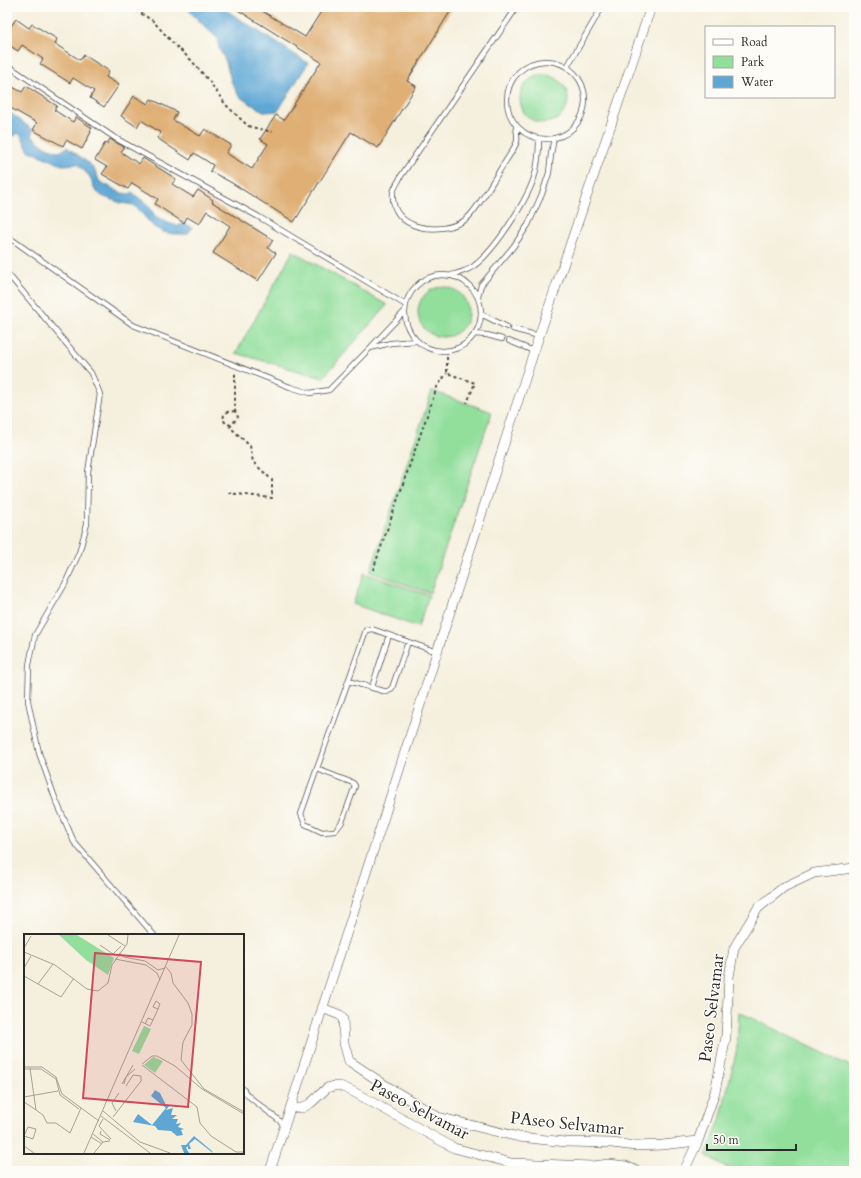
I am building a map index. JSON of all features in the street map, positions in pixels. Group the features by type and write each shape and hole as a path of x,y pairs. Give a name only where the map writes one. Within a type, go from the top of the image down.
{"street":[{"path":"270,1171 534,351 651,7"},
{"name":"Paseo Selvamar","path":"684,1171 698,1141 715,1092 726,1037 729,977 734,948 758,908 784,887 814,873 854,868"},
{"name":"PAseo Selvamar","path":"322,1008 340,1015 343,1019 344,1043 349,1061 438,1117 519,1137 566,1142 612,1143 636,1146 698,1141"},
{"name":"Paseo Selvamar","path":"290,1108 302,1108 311,1103 327,1088 340,1086 352,1091 454,1148 512,1163 592,1166 609,1164 626,1166 637,1171"}],"lane":[{"path":"516,125 517,141 477,205 465,219 448,227 430,229 416,227 400,218 395,208 393,192 401,176 517,7"},
{"path":"567,67 602,7"},
{"path":"548,61 559,63 567,67 580,80 584,93 583,111 577,123 567,132 554,138 539,138 526,134 516,125 508,111 506,98 509,85 522,68 534,62 548,61"},
{"path":"7,65 115,138 259,217 406,305"},
{"path":"450,276 474,266 491,249 524,200 534,178 538,159 539,138"},
{"path":"478,297 471,287 462,280 442,275 429,278 417,285 408,298 404,312 407,327 416,341 432,350 454,350 467,343 474,334 477,330 481,314 478,297 481,285 513,247 528,225 542,194 549,173 554,138"},
{"path":"7,236 133,325 290,388 310,393 329,390 404,312"},
{"path":"7,273 91,373 100,394 88,472 87,524 79,553 65,584 35,635 30,665 28,701 39,753 55,798 74,842 153,934"},
{"path":"481,314 507,327"},
{"path":"513,329 540,336"},
{"path":"474,334 487,335 502,339"},
{"path":"370,348 391,343 416,341"},
{"path":"509,341 534,351"},
{"path":"317,769 353,783 355,786 342,822 335,831 322,832 305,824 301,814 366,630 372,629 437,652"},
{"path":"372,687 390,635"},
{"path":"348,681 388,692 392,688 408,642"},
{"path":"244,1090 247,1095 285,1125"}],"path":[{"path":"131,7 153,21 204,76 226,105 248,126 272,132"},
{"path":"373,570 437,387 447,373 447,351"},
{"path":"228,493 272,498 272,480 253,462 250,446 230,427 238,417 235,411 235,365"},
{"path":"447,373 475,383 467,403"},
{"path":"232,425 227,424 223,420 224,415 226,412 235,411"}],"green space":[{"path":"539,75 549,75 558,79 564,85 567,90 567,108 558,119 549,123 539,123 530,119 524,113 520,104 520,94 524,85 530,79"},
{"path":"293,251 387,305 323,378 236,353"},
{"path":"438,287 448,287 461,294 468,307 468,317 461,330 448,337 438,337 429,333 422,326 418,317 418,307 422,298 429,291"},
{"path":"432,391 492,412 430,593 370,572"},
{"path":"364,573 429,595 418,627 353,604"},
{"path":"739,1012 854,1068 854,1171 732,1171 706,1155 720,1120 737,1049"}],"water":[{"path":"186,7 221,7 308,63 278,111 265,112 239,96 231,81 226,62 219,48 218,39"},
{"path":"12,114 33,130 32,136 44,146 60,152 67,147 86,161 91,165 99,181 121,193 130,194 132,192 149,206 155,216 168,223 178,226 184,223 193,228 187,234 163,232 154,227 134,205 121,203 102,196 95,190 90,177 78,164 62,165 28,150 21,135 17,133 15,136 7,134 7,118"}],"building":[{"path":"233,7 265,7 262,11 305,37 324,7 453,7 407,81 416,86 378,148 351,132 294,222 210,171 213,165 194,153 190,160 157,138 161,133 141,120 137,127 121,116 134,96 148,104 151,99 177,112 173,120 200,136 205,129 231,145 226,153 252,169 268,144 260,139 276,115 284,120 321,62"},
{"path":"16,19 29,28 32,24 57,39 55,44 80,60 84,55 109,71 106,77 119,85 104,107 90,98 94,91 73,78 70,83 40,64 43,59 22,45 18,51 7,44 7,32"},
{"path":"7,84 22,92 26,86 57,106 54,110 73,122 76,117 92,128 82,149 66,140 63,146 33,130 37,123 7,106"},
{"path":"110,139 124,147 121,152 139,164 143,158 176,179 172,184 193,197 198,190 213,200 212,202 273,240 268,248 276,253 258,281 213,253 230,226 207,211 199,224 187,217 184,223 155,204 158,199 132,183 128,189 102,174 107,167 95,160 105,143 107,144"}]}
